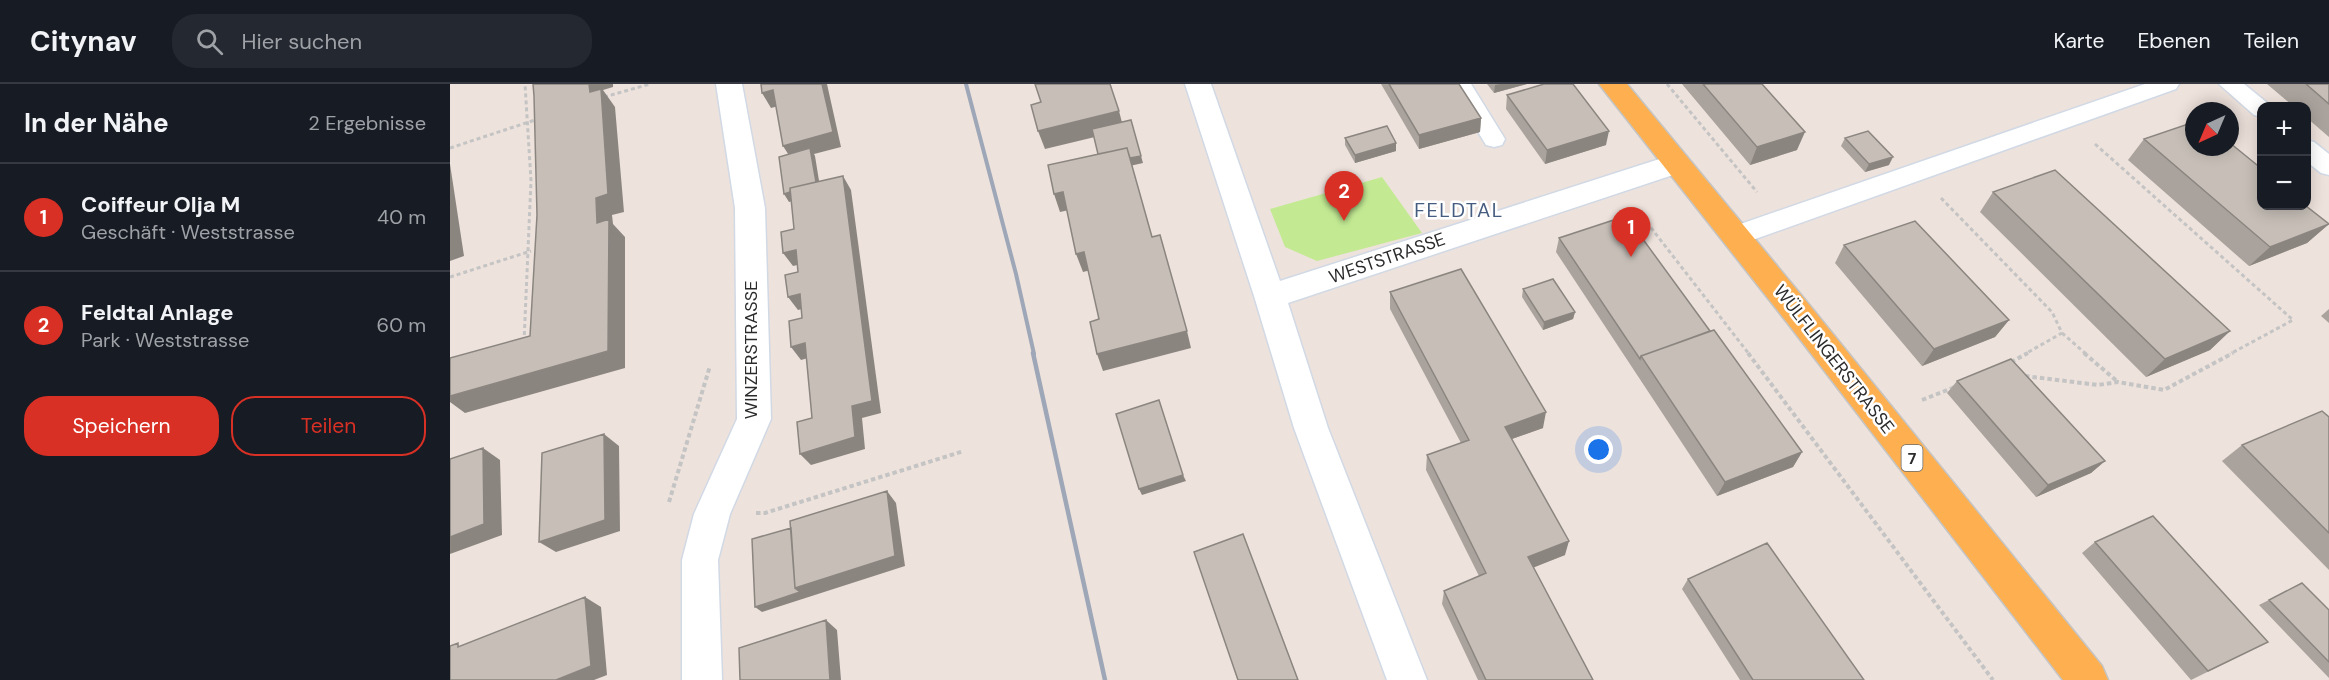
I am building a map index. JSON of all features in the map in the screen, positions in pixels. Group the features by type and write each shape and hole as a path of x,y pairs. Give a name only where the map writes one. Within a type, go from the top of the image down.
{"main road":[{"name":"WÜLFLINGERSTRASSE","path":"1612,84 2088,680"}],"street":[{"name":"WINZERSTRASSE","path":"702,680 700,560 712,514 754,419 750,208 729,84"},
{"path":"1198,84 1270,296 1311,428 1407,680"},
{"name":"WESTSTRASSE","path":"1270,296 1675,164"}],"lane":[{"path":"1460,84 1494,139"},
{"path":"1735,236 2168,84"},
{"path":"2230,84 2257,106"},
{"path":"2311,151 2329,167"}],"path":[{"path":"524,349 531,251 530,122 525,84"},
{"path":"603,97 650,84"},
{"path":"1667,84 1780,220"},
{"path":"450,148 540,118"},
{"path":"2020,374 2027,378 2098,385 2118,382 2163,390 2293,320 2068,120"},
{"path":"1916,173 2052,312 2062,333 2118,382"},
{"path":"1637,210 1738,339 1993,680"},
{"path":"450,277 531,251"},
{"path":"2013,369 2006,365 2062,333"},
{"path":"710,365 669,505 712,514 765,513 964,451"},
{"path":"1922,400 1966,383"}],"green space":[{"path":"1382,177 1422,233 1317,261 1285,247 1270,209"}],"building":[{"path":"533,84 589,84 590,92 601,89 608,194 596,198 597,223 609,219 608,351 450,396 450,358 530,336 537,215"},
{"path":"761,84 822,84 833,132 783,146 773,90 762,93"},
{"path":"1035,84 1110,84 1119,111 1038,131 1031,105 1041,102"},
{"path":"1389,84 1459,84 1481,118 1419,135"},
{"path":"1544,84 1573,84 1609,131 1547,150 1507,95"},
{"path":"1703,84 1762,84 1805,132 1757,147"},
{"path":"2306,84 2329,84 2329,104"},
{"path":"1131,120 1141,156 1130,158 1127,148 1098,154 1092,129"},
{"path":"2185,125 2185,156 2239,156 2239,150 2257,165 2257,210 2311,210 2329,224 2270,247 2144,139"},
{"path":"1387,126 1396,143 1355,155 1345,138"},
{"path":"1868,131 1893,157 1869,164 1845,138"},
{"path":"810,148 816,182 790,188 790,192 784,194 779,157"},
{"path":"1127,148 1152,237 1160,235 1187,331 1097,354 1090,322 1099,319 1084,252 1076,254 1063,192 1054,194 1048,165"},
{"path":"2055,170 2230,331 2165,359 1993,192"},
{"path":"843,176 872,401 852,406 855,437 800,454 797,422 812,418 805,343 791,347 789,321 802,318 800,294 788,297 785,275 798,272 796,250 783,253 781,232 794,229 790,188"},
{"path":"1626,216 1710,331 1641,356 1640,359 1559,238"},
{"path":"1915,221 2009,320 1934,349 1844,245"},
{"path":"1461,269 1546,412 1505,427 1569,541 1528,557 1593,680 1486,680 1444,591 1486,573 1427,455 1469,440 1390,292"},
{"path":"1553,279 1575,312 1544,322 1523,289"},
{"path":"1714,330 1802,452 1725,482 1641,356"},
{"path":"2011,359 2105,461 2048,485 1957,381"},
{"path":"1159,400 1183,475 1139,489 1116,414"},
{"path":"2322,411 2329,417 2329,533 2242,445"},
{"path":"604,434 605,520 539,542 542,453"},
{"path":"483,448 484,524 450,537 450,459"},
{"path":"887,491 895,556 795,588 790,521"},
{"path":"2153,516 2268,642 2208,671 2095,542"},
{"path":"791,528 795,588 800,592 755,607 752,539"},
{"path":"1243,534 1298,680 1238,680 1194,552"},
{"path":"1767,543 1864,680 1753,680 1688,579"},
{"path":"2302,583 2329,610 2329,662 2269,600"},
{"path":"585,597 591,666 556,680 450,680 450,646 458,643 458,647"},
{"path":"826,620 830,680 740,680 739,648"}],"railway":[{"path":"966,84 1016,274 1034,354"},
{"path":"1033,353 1105,680"}],"place":[{"name":"Feldtal Anlage","path":"1344,221"},
{"name":"Coiffeur Olja M","path":"1631,257"}],"district":[{"name":"FELDTAL","path":"1459,210"}]}
